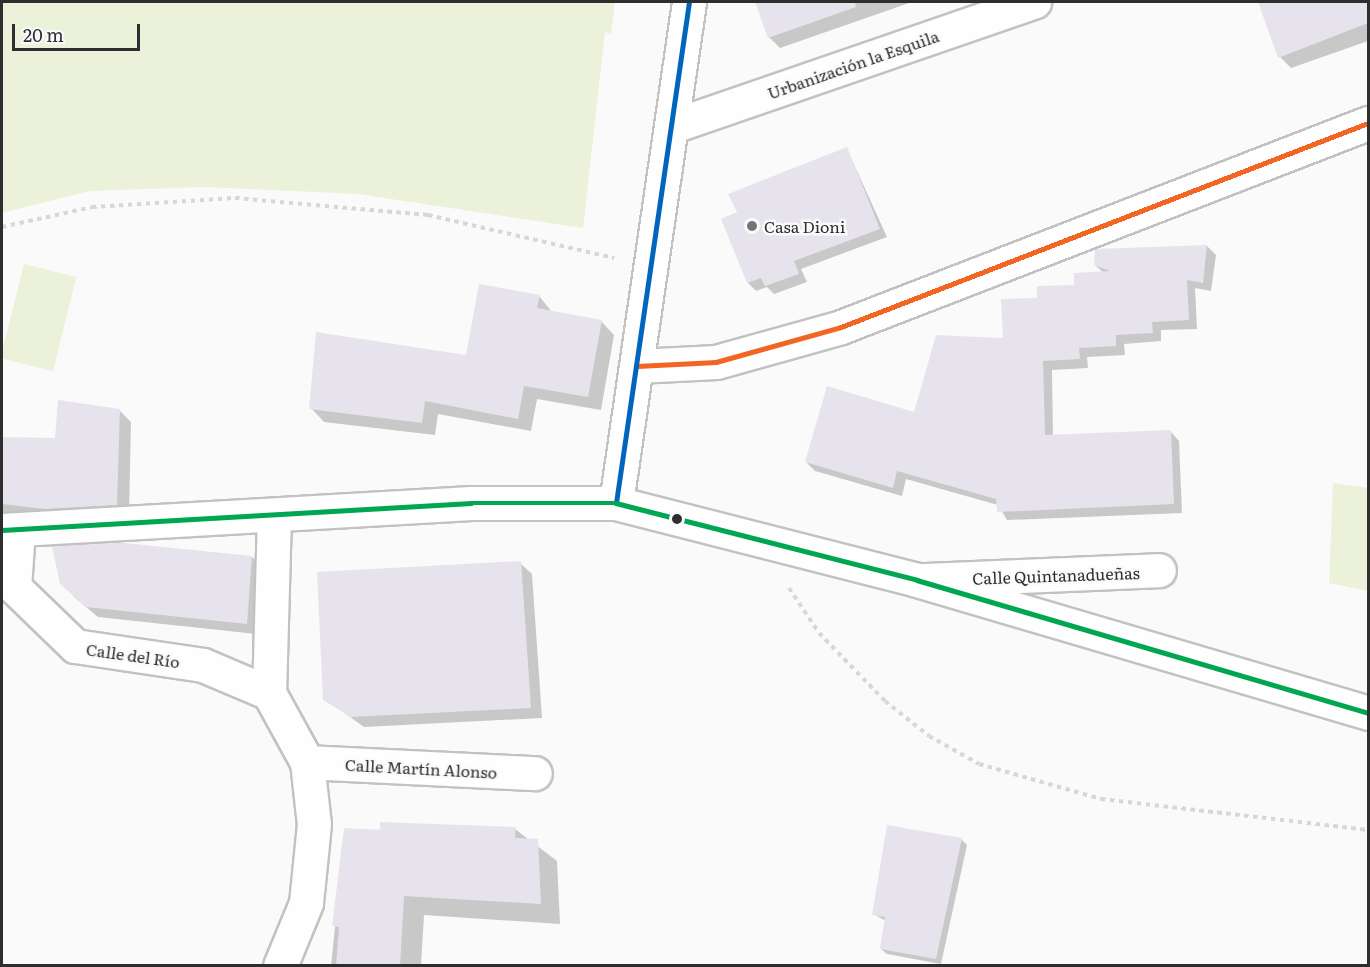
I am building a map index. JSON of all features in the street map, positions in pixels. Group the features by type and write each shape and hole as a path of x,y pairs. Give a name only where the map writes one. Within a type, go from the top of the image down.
{"street":[{"path":"616,503 653,267 689,2"},
{"name":"Urbanización la Esquila","path":"673,126 1034,2"},
{"path":"637,366 716,362 851,324 1368,123"},
{"path":"10,530 540,501 616,503 762,538 916,580 1368,713"},
{"path":"274,515 269,693 307,762 314,824 306,903 280,966"},
{"name":"Calle del Río","path":"10,530 8,601 75,646 203,665 269,693"},
{"name":"Calle Quintanadueñas","path":"916,580 1159,570"},
{"name":"Calle Martín Alonso","path":"307,762 535,773"}],"path":[{"path":"2,227 92,207 235,198 428,215 653,267"},
{"path":"762,538 795,599 851,670 929,736 979,764 1101,799 1368,830"}],"green space":[{"path":"2,2 615,2 611,34 605,32 583,228 358,194 204,187 90,191 2,213"},
{"path":"24,264 76,277 53,371 2,358"},
{"path":"1333,483 1368,488 1368,591 1329,583"}],"building":[{"path":"755,2 855,2 856,7 768,38"},
{"path":"1258,2 1368,2 1368,23 1278,58"},
{"path":"847,147 880,229 794,261 799,274 765,286 761,278 747,283 721,219 737,212 728,194"},
{"path":"1207,245 1203,283 1187,280 1189,320 1152,322 1153,333 1116,335 1116,346 1079,348 1080,359 1043,361 1045,435 1171,430 1174,504 997,512 996,499 897,471 893,488 805,462 827,386 914,412 936,335 1003,338 1001,299 1037,298 1037,286 1074,285 1074,273 1110,271 1094,265 1095,249"},
{"path":"479,284 540,295 537,308 602,320 588,397 524,386 518,419 425,401 422,423 309,409 316,332 466,355"},
{"path":"58,400 120,409 117,505 45,509 2,504 2,437 55,438"},
{"path":"115,542 252,556 247,624 86,607 60,584 52,546"},
{"path":"521,561 531,708 351,717 323,700 317,572"},
{"path":"380,822 516,827 515,838 538,839 541,904 404,896 400,966 336,966 339,927 332,926 344,828 380,830"},
{"path":"887,825 962,838 936,959 880,949 885,917 872,915"}],"transit line":[{"path":"616,503 689,2"},
{"path":"637,366 716,362 841,327 1368,123"},
{"path":"2,530 471,503 616,503 917,580 1368,713"}],"place":[{"name":"Casa Dioni","path":"752,226"}]}
